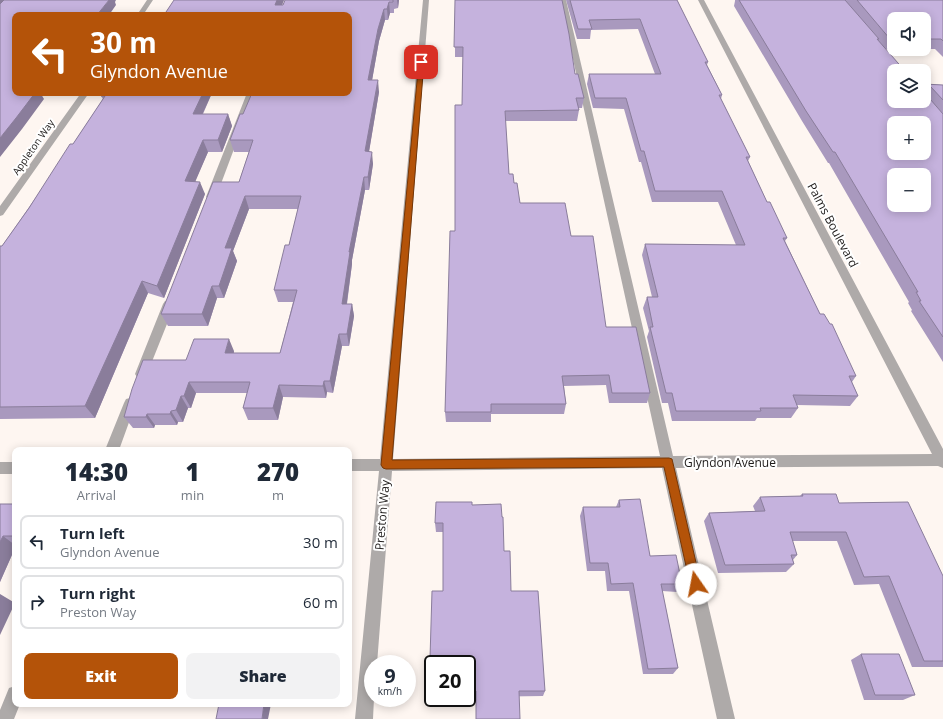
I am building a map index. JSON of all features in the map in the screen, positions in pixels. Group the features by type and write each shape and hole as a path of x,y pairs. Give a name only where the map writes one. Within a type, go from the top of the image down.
{"street":[{"path":"142,12 150,0"},
{"name":"Preston Way","path":"364,719 426,0"},
{"path":"563,0 669,462 726,719"},
{"name":"Palms Boulevard","path":"701,0 943,461"},
{"name":"Appleton Way","path":"0,213 83,96"},
{"path":"208,203 251,96"},
{"path":"113,447 174,292"},
{"name":"Glyndon Avenue","path":"352,465 943,461"},
{"path":"0,468 12,468"},
{"path":"5,719 12,702"}],"building":[{"path":"4,0 109,0 99,12 12,12 12,96 33,96 0,138 0,4"},
{"path":"174,0 277,0 275,5 283,5 285,0 393,0 393,2 389,2 387,9 384,9 378,29 368,80 378,80 365,151 372,152 368,177 364,177 349,252 342,304 352,304 347,334 339,334 330,381 324,381 323,386 279,385 273,408 243,408 250,382 189,382 184,396 181,396 176,410 171,411 170,414 147,414 146,417 124,417 132,389 143,360 186,360 194,339 229,339 225,353 280,353 297,290 274,290 285,245 289,245 301,196 245,196 225,248 232,248 219,286 212,286 202,314 161,314 213,182 239,182 253,140 230,140 240,114 243,114 251,96 352,96 352,12 166,12"},
{"path":"455,0 562,0 575,74 578,74 584,98 576,98 579,110 505,111 509,174 513,174 514,183 517,183 520,203 565,203 571,236 593,236 606,327 636,327 650,393 612,393 609,375 562,376 566,404 491,404 491,412 445,412 450,231 455,231 455,105 462,105 463,47 454,47"},
{"path":"570,0 677,0 708,62 705,62 722,95 719,95 750,157 746,157 767,202 770,202 787,238 783,238 820,314 824,314 830,324 832,324 856,376 849,376 858,396 793,395 798,408 760,408 761,411 676,411 672,393 666,393 650,327 653,327 647,297 658,297 645,244 745,245 722,191 655,191 644,151 641,151 626,98 595,98 589,74 661,74 640,19 589,20 592,29 578,29"},
{"path":"739,0 845,0 879,39 877,39 887,50 887,56 892,56 899,64 887,64 887,108 931,108 931,100 943,114 943,337 919,301 921,301 916,292 918,292 835,152 833,152 806,111"},
{"path":"857,0 943,0 943,41 941,39 931,39 931,12 887,12 887,35"},
{"path":"931,84 943,85 943,100 931,87"},
{"path":"105,96 202,96 193,114 228,114 218,140 203,140 185,181 200,182 157,286 142,281 85,406 0,407 0,246 2,246 29,208 70,144 73,144"},
{"path":"802,494 836,494 839,503 908,502 943,576 943,661 924,661 889,576 864,577 846,532 790,532 797,555 791,555 794,564 725,565 709,513 765,511 760,497 803,496"},
{"path":"640,499 650,556 676,555 682,584 661,584 678,668 648,669 633,583 611,584 608,563 590,563 583,507 620,507 619,500"},
{"path":"436,502 472,502 472,505 501,504 504,551 510,551 511,591 538,591 545,691 519,691 520,719 476,719 476,655 430,655 432,591 443,591 443,523 435,523"},
{"path":"0,504 12,504 12,536 3,536 0,542"},
{"path":"861,654 899,654 915,695 875,695"},
{"path":"218,707 264,707 262,719 216,719"}],"route":[{"path":"421,62 386,465 669,462 696,584"}]}
